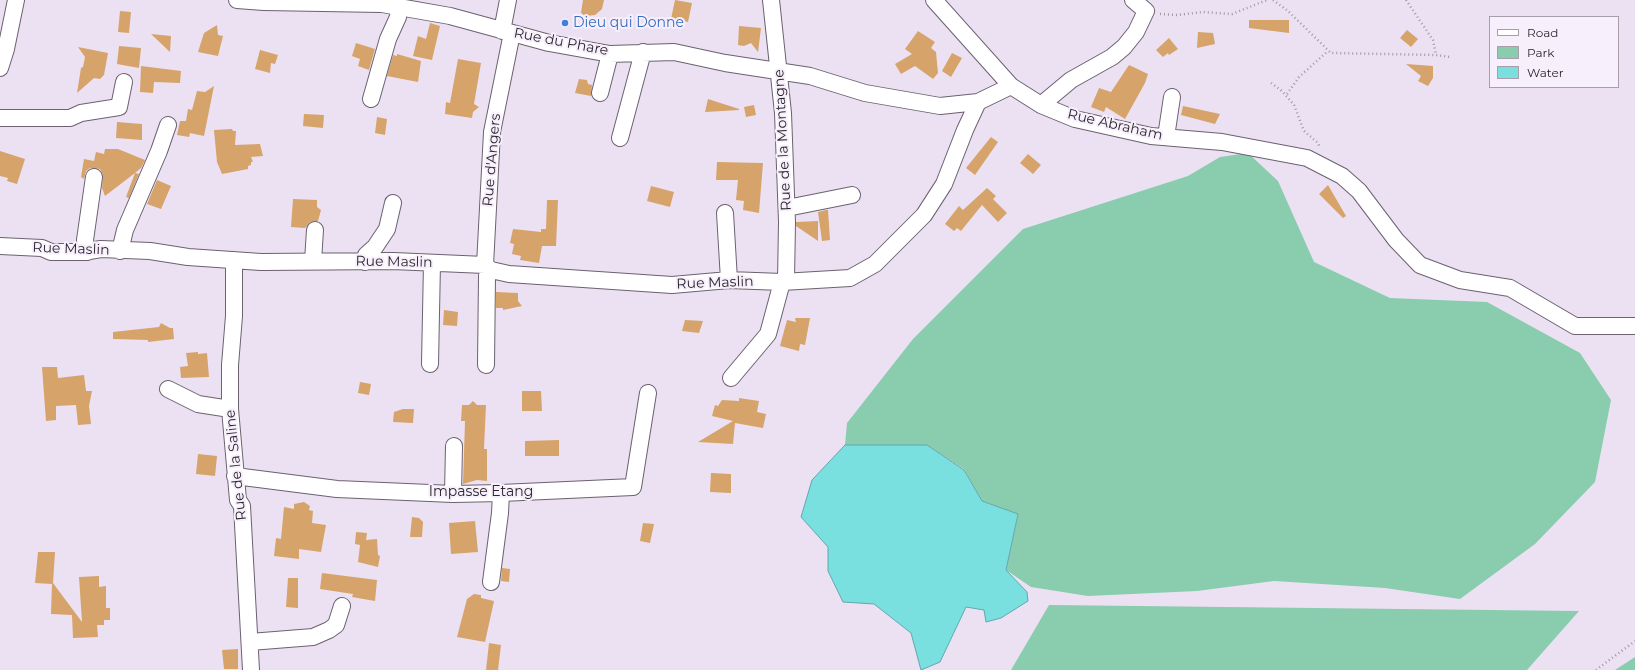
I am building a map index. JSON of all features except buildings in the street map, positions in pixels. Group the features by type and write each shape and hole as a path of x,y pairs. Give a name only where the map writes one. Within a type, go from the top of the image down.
{"street":[{"path":"0,68 6,49 16,0"},
{"name":"Rue du Phare","path":"236,0 264,2 382,4 450,16 549,43 610,54 674,52 725,63 779,70 810,76 865,93 940,106 978,102 1011,86"},
{"name":"Rue d'Angers","path":"486,365 487,276 492,132 507,32 508,0"},
{"name":"Rue de la Montagne","path":"730,378 768,334 784,282 787,208 783,113 771,0"},
{"name":"Rue Abraham","path":"934,0 1011,86 1041,104 1075,119 1151,136 1222,142 1307,158 1342,176 1359,191 1396,240 1420,265 1460,280 1510,288 1575,326 1635,326"},
{"path":"1041,104 1071,80 1112,57 1124,47 1136,32 1146,11 1133,0"},
{"path":"371,99 388,39 398,17 399,7"},
{"path":"620,138 643,52"},
{"path":"600,93 610,54"},
{"path":"0,118 70,118 81,113 119,107 124,82"},
{"path":"1166,137 1172,97"},
{"name":"Rue Maslin","path":"0,246 42,248 51,252 87,252 101,249 120,251 150,251 188,257 261,262 313,261 432,263 488,268 509,274 672,285 729,280 784,282 850,278 875,264 924,215 944,184 965,130 978,102"},
{"path":"120,251 125,230 159,151 168,125"},
{"path":"87,252 85,240 94,177"},
{"path":"787,208 852,195"},
{"path":"365,262 366,255 375,247 388,228 393,203"},
{"path":"725,213 729,280"},
{"path":"313,261 314,230"},
{"name":"Rue de la Saline","path":"234,260 234,316 230,365 230,409 235,476 238,500 242,506 252,670"},
{"path":"430,364 432,263"},
{"path":"168,389 198,404 230,409"},
{"name":"Impasse Etang","path":"235,476 337,489 453,494 501,494 633,487 648,393"},
{"path":"453,494 454,446"},
{"path":"491,582 498,533 501,494"},
{"path":"250,642 313,637 336,625 342,606"}],"path":[{"path":"1146,11 1152,14 1177,15 1203,12 1232,14 1267,0"},
{"path":"1272,0 1288,11 1330,53 1436,55 1450,57"},
{"path":"1406,0 1433,40 1436,55"},
{"path":"1287,94 1299,77 1328,51"},
{"path":"1272,83 1282,91 1294,105 1304,131 1318,144 1322,151 1318,164"},
{"path":"1596,670 1635,641"}],"green space":[{"path":"1248,153 1278,181 1314,262 1390,298 1487,302 1580,353 1611,400 1595,482 1535,544 1460,599 1385,588 1274,581 1197,591 1088,596 1031,587 1006,570 1018,514 982,501 964,469 927,445 845,445 847,423 913,339 1023,229 1188,176 1220,157"},
{"path":"1049,605 1579,611 1527,670 1011,670"},
{"path":"1635,657 1635,670 1615,670"}],"water":[{"path":"845,445 927,445 964,470 982,501 1018,514 1006,570 1027,592 1028,601 1001,618 986,622 984,610 966,607 940,662 921,670 911,633 874,604 843,602 828,571 828,547 801,517 812,480"}],"place":[{"name":"Dieu qui Donne","path":"565,23"}]}
